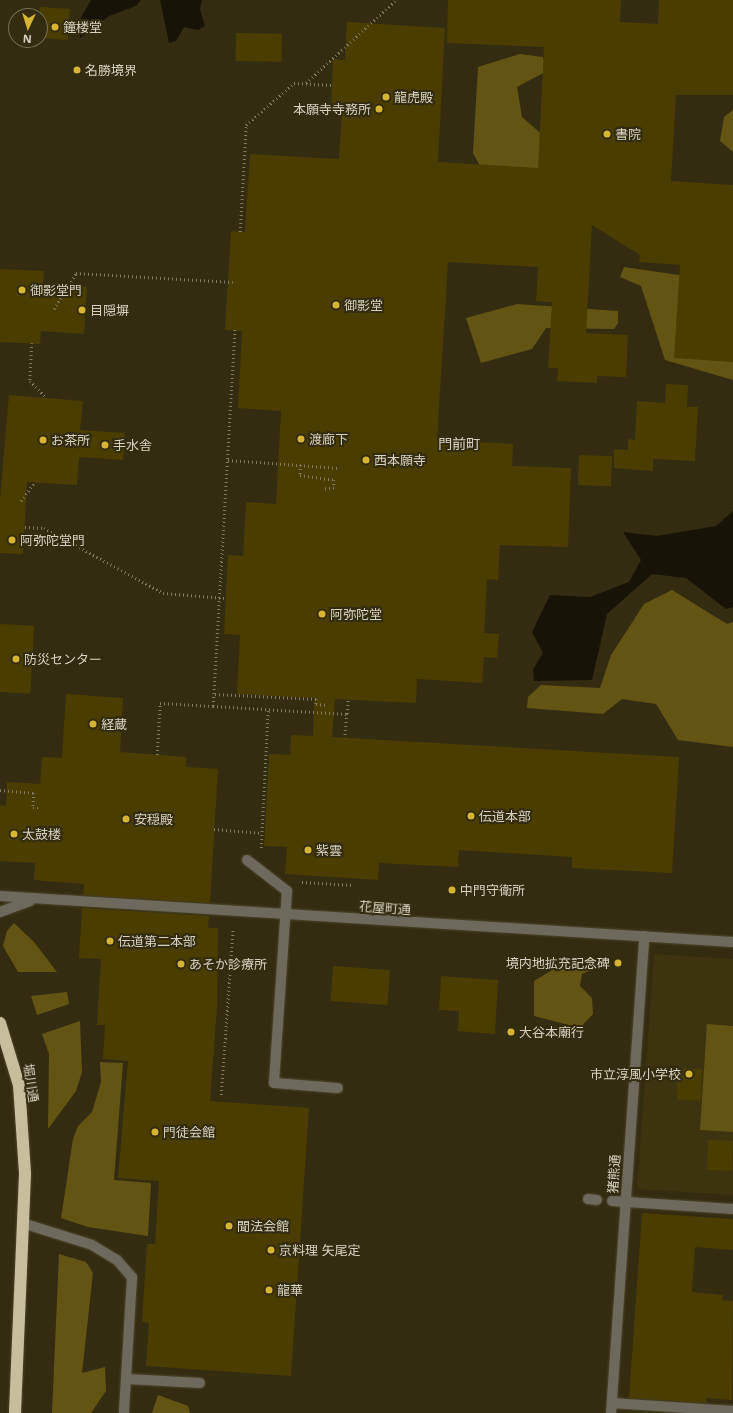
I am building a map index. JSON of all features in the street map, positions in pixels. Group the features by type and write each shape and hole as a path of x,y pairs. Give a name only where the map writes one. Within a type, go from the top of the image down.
{"highway":[{"name":"堀川通","path":"0,1023 13,1057 21,1099 25,1174 15,1413"}],"street":[{"path":"247,860 287,891 274,1083 338,1088"},
{"name":"花屋町通","path":"0,896 733,942"},
{"name":"花屋町通","path":"0,912 35,899"},
{"name":"猪熊通","path":"611,1408 644,936"},
{"path":"612,1201 733,1209"},
{"path":"22,1223 92,1244 117,1260 132,1276 124,1413"},
{"path":"127,1379 200,1383"},
{"path":"611,1408 733,1411"}],"path":[{"path":"305,83 396,0"},
{"path":"240,232 246,125 294,83 332,85"},
{"path":"54,309 76,273 233,282"},
{"path":"214,706 235,330"},
{"path":"32,343 30,381 47,398"},
{"path":"228,460 339,468"},
{"path":"300,466 300,475 334,480 334,488 325,489"},
{"path":"21,501 35,482"},
{"path":"25,527 44,528 163,592 226,598"},
{"path":"215,694 317,699 316,704 327,705"},
{"path":"345,738 348,700"},
{"path":"156,755 160,703 347,714"},
{"path":"261,855 265,800 268,709"},
{"path":"0,790 34,793 33,808 38,808"},
{"path":"214,829 262,833"},
{"path":"294,882 352,885"},
{"path":"221,1095 234,911"}],"shaded area":[{"path":"91,0 141,0 136,6 109,16 80,38 79,21"},
{"path":"160,0 202,0 200,9 205,26 198,30 184,27 176,41 169,43"},
{"path":"520,54 543,57 547,71 517,87 522,117 554,145 556,186 494,192 473,153 478,67"},
{"path":"733,110 733,152 720,141 724,117"},
{"path":"624,267 720,281 733,308 733,380 665,360 641,286 620,277"},
{"path":"517,304 618,311 618,323 614,329 546,328 532,349 481,363 466,318"},
{"path":"733,511 733,607 726,609 686,578 652,574 607,614 592,680 534,681 533,669 543,653 532,632 550,595 590,597 629,582 641,560 623,532 657,536 716,526"},
{"path":"672,590 727,624 733,622 733,747 678,740 656,704 622,699 603,714 527,708 528,697 541,685 600,688 611,655 644,604"},
{"path":"14,923 34,942 57,972 18,972 3,946 7,931"},
{"name":"市立淳風小学校","path":"654,954 733,959 733,1195 637,1189"},
{"path":"562,964 596,968 582,974 580,986 592,998 593,1014 580,1028 534,1016 534,981"},
{"path":"67,992 69,1004 37,1015 31,996"},
{"path":"80,1021 82,1072 76,1091 48,1129 49,1054 42,1034"},
{"path":"707,1024 733,1026 733,1132 700,1130"},
{"path":"100,1062 123,1063 114,1180 151,1183 148,1236 88,1227 61,1218 73,1139 78,1126 92,1112 101,1082"},
{"path":"59,1254 86,1262 93,1273 82,1373 105,1367 106,1391 91,1413 52,1413"},
{"path":"158,1395 188,1406 190,1413 152,1413"}],"building":[{"path":"448,0 621,0 620,22 658,24 659,0 733,0 733,95 676,95 671,181 733,185 733,362 674,358 680,265 639,262 640,255 592,225 586,333 628,335 626,377 597,376 597,383 557,381 558,368 548,368 552,302 536,301 538,267 448,262 437,440 513,444 512,466 571,468 568,547 500,545 498,580 487,579 484,633 499,634 497,658 484,657 482,683 417,679 416,703 335,699 332,737 679,757 672,873 572,868 572,857 459,850 458,867 379,863 378,880 285,874 287,847 264,846 269,754 290,755 291,735 313,736 314,698 237,694 240,635 224,634 228,555 243,556 246,502 276,504 281,411 238,408 242,331 225,330 231,231 245,232 250,154 339,159 342,111 331,110 333,59 345,60 347,22 445,28 438,162 538,168 544,47 447,43"},
{"name":"鐘楼堂","path":"40,7 70,9 68,40 48,39 48,8"},
{"path":"236,33 282,34 282,62 236,61"},
{"path":"0,269 44,271 43,284 87,287 84,334 41,331 40,344 0,342"},
{"path":"666,384 688,385 687,407 698,407 695,461 653,459 653,471 614,468 614,449 628,450 628,439 635,440 637,401 665,403"},
{"name":"お茶所","path":"9,395 83,401 80,430 125,433 123,460 79,457 77,485 27,482 23,554 0,553 0,500"},
{"path":"579,455 612,456 611,486 578,485"},
{"name":"防災センター","path":"0,624 34,626 30,694 0,692"},
{"name":"安穏殿","path":"66,694 123,698 120,752 186,757 186,767 218,769 210,903 83,895 84,884 34,880 35,863 0,861 0,805 6,806 7,782 40,784 42,757 62,758"},
{"path":"82,908 209,916 208,928 218,928 217,1007 210,1101 309,1108 291,1376 146,1366 149,1323 142,1322 147,1244 155,1244 159,1181 118,1178 128,1061 103,1059 105,1025 97,1025 101,959 79,958"},
{"path":"333,966 390,970 387,1005 331,1001"},
{"path":"441,976 498,980 495,1034 458,1031 459,1011 439,1010"},
{"path":"678,1068 702,1069 701,1101 677,1100"},
{"path":"708,1140 733,1141 732,1171 707,1170"},
{"path":"642,1213 733,1219 733,1250 695,1247 692,1292 723,1295 722,1300 733,1301 732,1400 706,1398 706,1403 629,1398"}],"place":[{"name":"鐘楼堂","path":"55,27"},
{"name":"名勝境界","path":"77,70"},
{"name":"龍虎殿","path":"386,97"},
{"name":"本願寺寺務所","path":"379,109"},
{"name":"書院","path":"607,134"},
{"name":"御影堂門","path":"22,290"},
{"name":"御影堂","path":"336,305"},
{"name":"目隠塀","path":"82,310"},
{"name":"渡廊下","path":"301,439"},
{"name":"お茶所","path":"43,440"},
{"name":"手水舎","path":"105,445"},
{"name":"西本願寺","path":"366,460"},
{"name":"阿弥陀堂門","path":"12,540"},
{"name":"阿弥陀堂","path":"322,614"},
{"name":"防災センター","path":"16,659"},
{"name":"経蔵","path":"93,724"},
{"name":"伝道本部","path":"471,816"},
{"name":"安穏殿","path":"126,819"},
{"name":"太鼓楼","path":"14,834"},
{"name":"紫雲","path":"308,850"},
{"name":"中門守衛所","path":"452,890"},
{"name":"伝道第二本部","path":"110,941"},
{"name":"境内地拡充記念碑","path":"618,963"},
{"name":"あそか診療所","path":"181,964"},
{"name":"大谷本廟行","path":"511,1032"},
{"name":"市立淳風小学校","path":"689,1074"},
{"name":"門徒会館","path":"155,1132"},
{"name":"聞法会館","path":"229,1226"},
{"name":"京料理 矢尾定","path":"271,1250"},
{"name":"龍華","path":"269,1290"}],"district":[{"name":"門前町","path":"459,444"}]}
